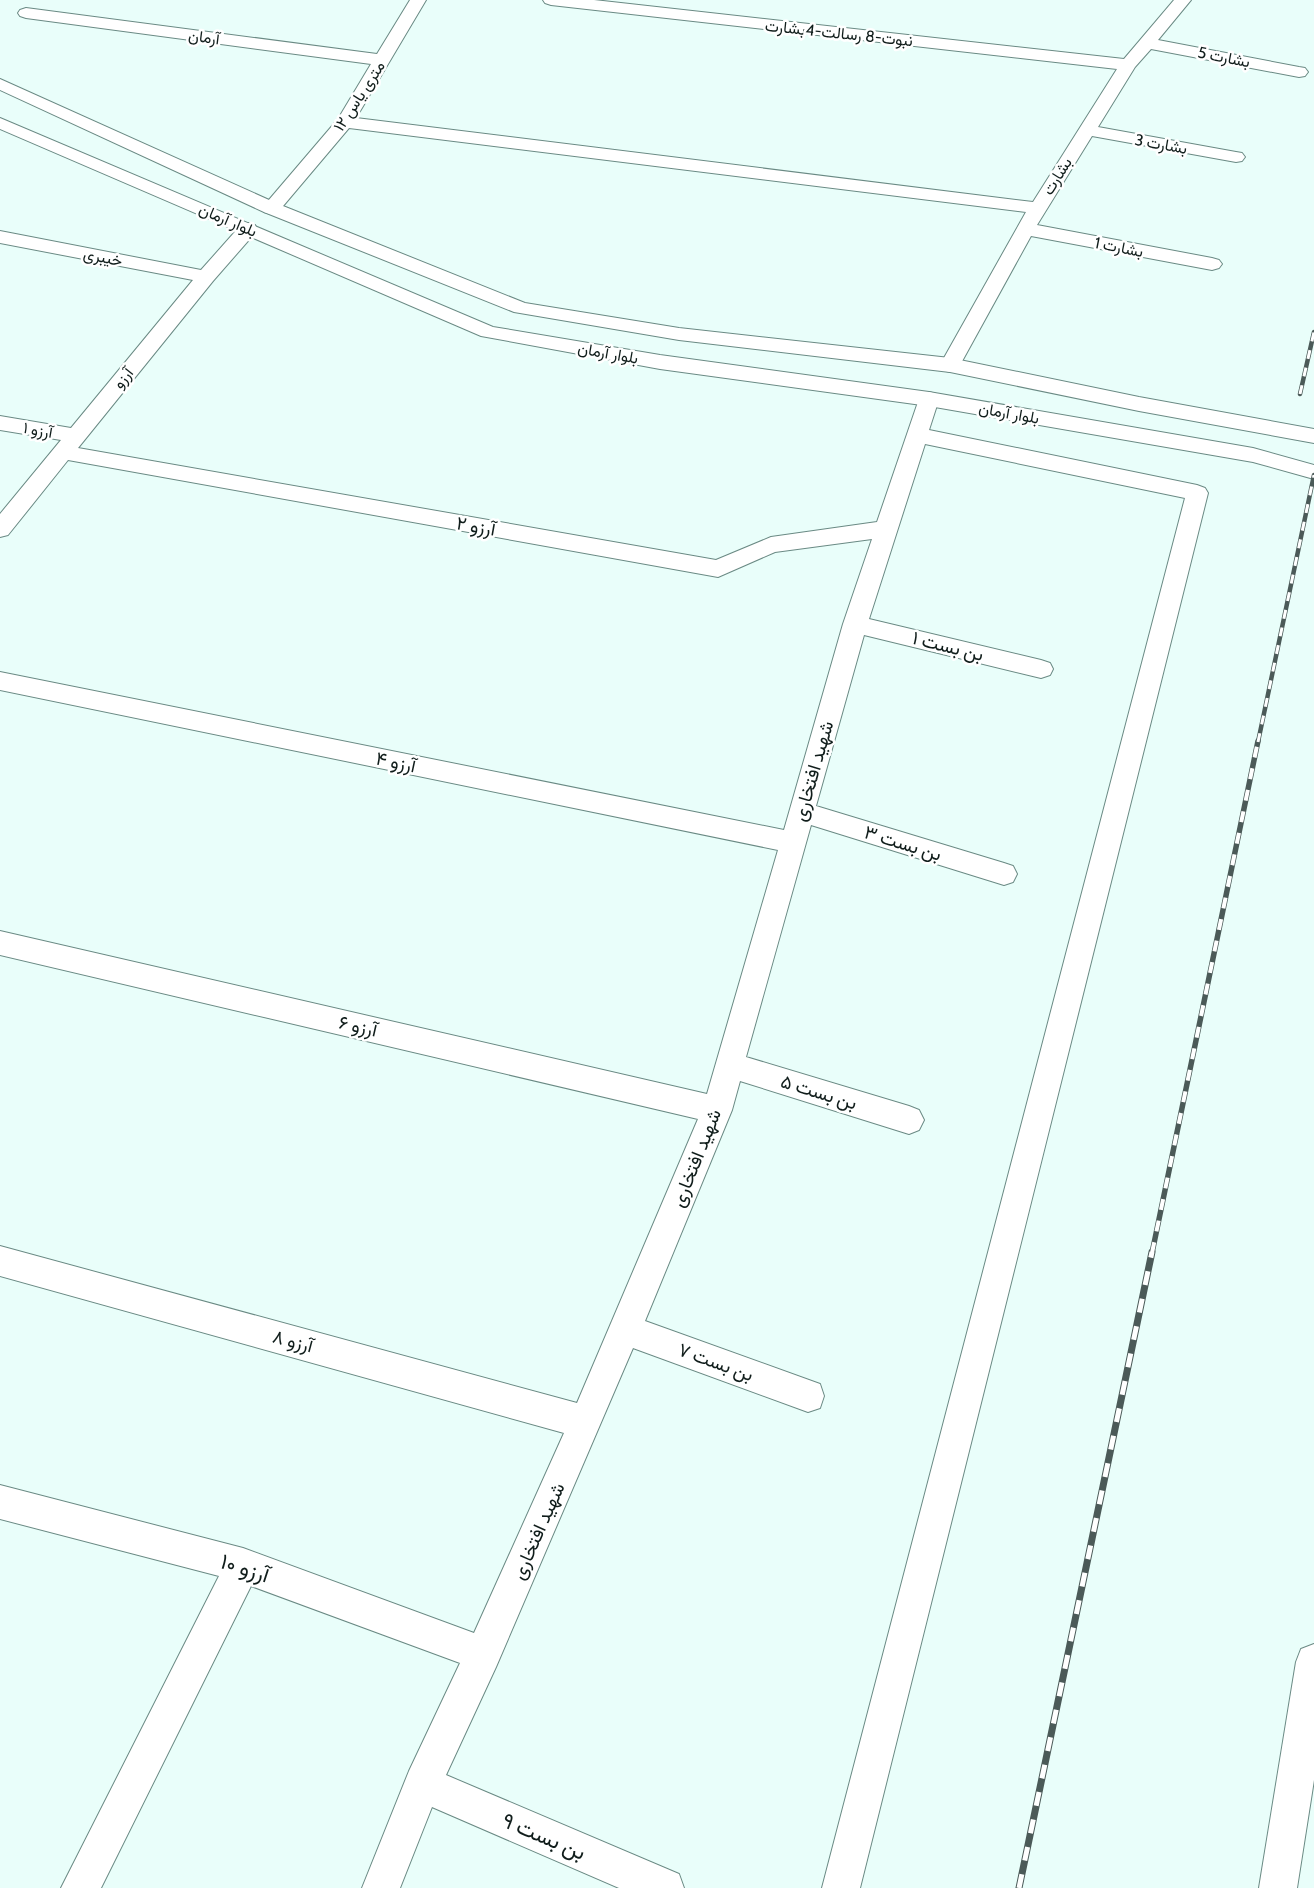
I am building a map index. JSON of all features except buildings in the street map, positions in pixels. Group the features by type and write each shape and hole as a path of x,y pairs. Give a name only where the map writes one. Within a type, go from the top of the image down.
{"street":[{"name":"۱۲ متری یاس","path":"271,208 345,122 418,0"},
{"name":"نبوت-8 رسالت-4بشارت","path":"551,0 1128,65"},
{"name":"بشارت","path":"950,365 1025,229 1086,130 1128,65 1183,0"},
{"name":"آرمان","path":"26,14 382,60"},
{"name":"بشارت 5","path":"1148,43 1299,72"},
{"name":"بلوار آرمان","path":"0,84 271,208 520,308 679,334 950,365 1139,404 1314,436"},
{"path":"345,122 1038,208"},
{"name":"بلوار آرمان","path":"0,123 488,332 660,362 929,399 1253,455 1314,472"},
{"name":"بشارت 3","path":"1086,130 1236,157"},
{"name":"آرزو","path":"0,529 206,277 248,229"},
{"name":"بشارت 1","path":"1025,229 1212,264"},
{"name":"خیبری","path":"0,237 206,277"},
{"name":"شهید افتخاری","path":"381,1888 422,1784 484,1654 586,1422 717,1110 855,624 929,399"},
{"name":"آرزو ۱","path":"0,423 70,444"},
{"path":"841,1888 1197,493 917,435"},
{"name":"آرزو ۲","path":"70,444 718,570 771,545 886,529"},
{"name":"بن بست ۱","path":"855,624 1041,669"},
{"name":"آرزو ۴","path":"0,681 792,842"},
{"name":"بن بست ۳","path":"801,812 1004,874"},
{"name":"آرزو ۶","path":"0,943 717,1110"},
{"name":"بن بست ۵","path":"730,1065 909,1120"},
{"name":"آرزو ۸","path":"0,1261 586,1422"},
{"name":"بن بست ۷","path":"624,1328 808,1396"},
{"name":"آرزو ۱۰","path":"0,1502 243,1566 484,1654"},
{"path":"80,1888 243,1566"},
{"path":"1278,1888 1314,1662"},
{"name":"بن بست ۹","path":"422,1784 665,1888"}],"railway":[{"path":"1300,394 1314,332"},
{"path":"1258,742 1314,475"},
{"path":"1152,1253 1258,741"},
{"path":"1019,1888 1152,1252"}]}
